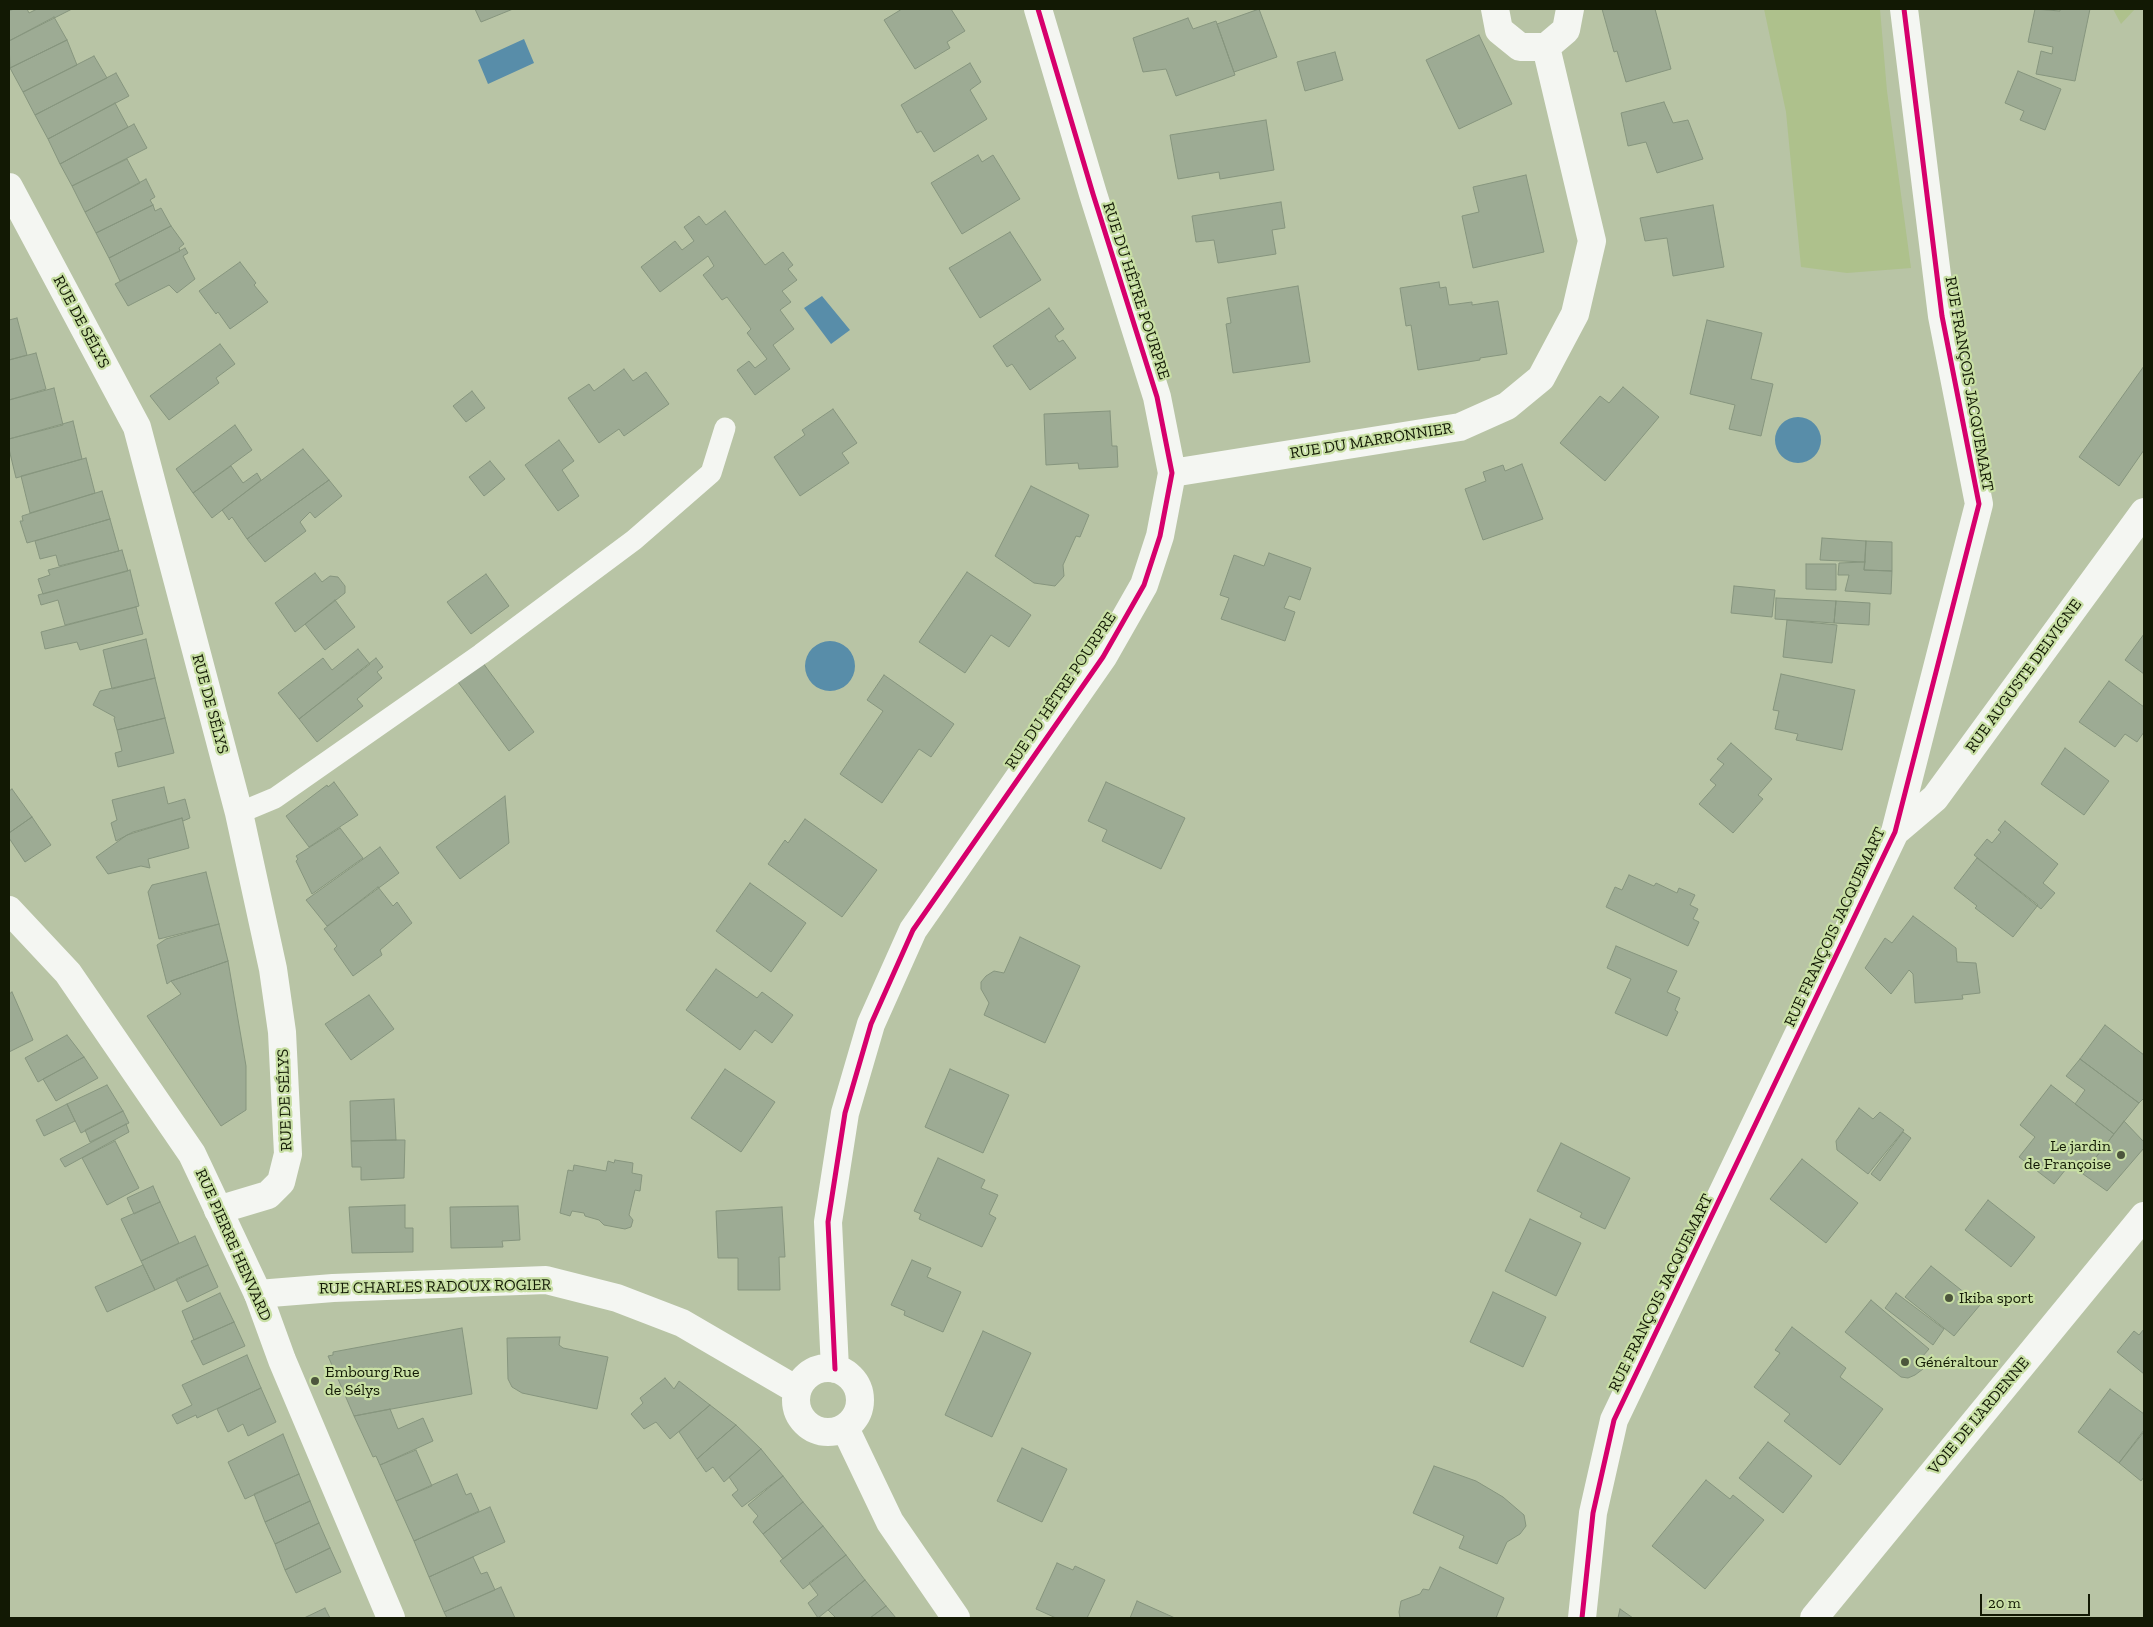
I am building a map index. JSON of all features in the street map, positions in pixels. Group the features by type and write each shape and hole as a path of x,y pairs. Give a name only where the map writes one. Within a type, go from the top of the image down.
{"street":[{"name":"RUE DU HÊTRE POURPRE","path":"835,1369 828,1222 844,1113 871,1024 913,930 1103,657 1144,585 1160,536 1172,473 1157,397 1093,194 1038,9"},
{"path":"1495,9 1499,30 1520,47 1546,47 1566,30 1570,9"},
{"name":"RUE FRANÇOIS JACQUEMART","path":"1582,1618 1593,1513 1614,1420 1895,832 1979,504 1942,316 1904,9"},
{"name":"RUE DU MARRONNIER","path":"1172,473 1460,427 1507,406 1541,378 1575,314 1592,241 1546,47"},
{"name":"RUE DE SÉLYS","path":"9,187 137,427 238,813 273,969 282,1032 288,1154 282,1182 268,1195 218,1210"},
{"name":"RUE AUGUSTE DELVIGNE","path":"1895,832 1935,798 2144,512"},
{"name":"RUE PIERRE HENVARD","path":"9,910 68,974 192,1154 258,1294 282,1360 391,1618"},
{"name":"VOIE DE L'ARDENNE","path":"1814,1618 2144,1216"},
{"name":"RUE CHARLES RADOUX ROGIER","path":"258,1294 333,1288 546,1280 617,1298 682,1323 797,1390"},
{"path":"823,1368 835,1369 846,1374 855,1383 860,1395 860,1408 854,1419 845,1428 834,1432 812,1429 804,1422 798,1412 797,1390 803,1380 812,1372 823,1368"},
{"path":"845,1428 890,1522 956,1618"}],"lane":[{"path":"238,813 275,798 481,654 634,540 711,473 725,428"}],"green space":[{"path":"1764,9 1880,9 1887,91 1911,268 1847,273 1801,267 1786,112"},
{"path":"2113,9 2135,9 2121,24"}],"water":[{"path":"524,39 534,63 488,84 478,60"},
{"path":"822,296 850,330 831,344 804,308"},
{"path":"1798,417 1811,421 1817,427 1821,440 1817,453 1811,459 1798,463 1785,459 1779,453 1775,440 1779,427 1785,421"},
{"path":"825,641 835,641 848,648 855,661 855,671 848,684 835,691 825,691 816,687 809,680 805,671 805,661 809,652 816,645"}],"building":[{"path":"27,9 29,13 37,9 72,9 9,41 9,11"},
{"path":"475,9 513,9 481,22"},
{"path":"902,9 951,9 965,31 947,42 950,48 915,69 884,20"},
{"path":"1259,9 1277,57 1234,72 1217,24"},
{"path":"1602,9 1655,9 1671,69 1626,82 1617,51 1614,52"},
{"path":"2035,9 2060,11 2060,9 2090,9 2075,81 2036,74 2041,51 2052,54 2053,47 2028,42"},
{"path":"54,17 67,40 10,68 9,41"},
{"path":"1188,18 1193,29 1216,21 1235,75 1176,96 1166,69 1143,72 1133,38"},
{"path":"1479,35 1512,104 1459,129 1426,60"},
{"path":"67,40 77,65 23,92 10,68"},
{"path":"1335,52 1343,80 1305,91 1297,62"},
{"path":"94,56 107,78 35,115 23,92"},
{"path":"970,63 981,82 970,90 987,119 934,152 921,131 917,133 901,105"},
{"path":"2018,71 2061,89 2045,130 2020,120 2024,111 2005,103"},
{"path":"116,73 129,96 48,139 35,115"},
{"path":"1664,102 1673,123 1688,120 1703,159 1657,173 1646,142 1628,146 1621,113"},
{"path":"115,103 128,127 60,164 48,139"},
{"path":"1266,120 1274,170 1220,179 1219,172 1178,179 1170,135"},
{"path":"134,124 147,148 72,186 60,164"},
{"path":"978,155 982,162 993,155 1020,199 962,234 931,183"},
{"path":"127,159 140,183 85,212 72,186"},
{"path":"1526,175 1544,252 1473,268 1462,216 1479,212 1473,187"},
{"path":"146,179 155,197 150,200 153,205 96,233 85,212"},
{"path":"1281,202 1285,228 1272,230 1276,254 1218,263 1214,240 1196,242 1192,216"},
{"path":"153,205 155,211 161,208 171,226 109,258 96,233"},
{"path":"1713,205 1724,267 1673,276 1667,238 1645,241 1640,218"},
{"path":"725,211 765,265 783,252 793,265 788,269 797,280 782,291 791,302 780,310 794,329 773,345 790,369 755,395 737,370 749,361 755,368 767,359 747,333 751,329 727,297 722,300 703,275 714,266 708,256 660,292 641,267 675,241 682,250 694,241 684,227 699,216 706,225"},
{"path":"171,226 184,244 179,248 180,251 120,281 109,258"},
{"path":"1010,232 1041,280 980,318 949,268"},
{"path":"185,248 188,253 183,256 195,279 177,293 169,285 128,306 115,284"},
{"path":"240,262 256,283 254,285 268,302 230,329 199,291"},
{"path":"1439,282 1440,288 1446,287 1449,305 1472,302 1472,305 1498,301 1507,354 1418,370 1411,325 1406,326 1400,288"},
{"path":"1298,286 1310,362 1233,373 1226,324 1231,323 1227,298"},
{"path":"1049,308 1064,329 1055,336 1059,342 1063,340 1076,358 1030,390 1012,364 1007,367 993,346"},
{"path":"17,318 27,355 9,360 9,320"},
{"path":"1707,320 1762,333 1751,379 1773,384 1761,436 1729,429 1735,405 1690,394"},
{"path":"220,344 235,364 216,378 219,383 169,420 150,396"},
{"path":"36,353 46,389 9,400 9,360"},
{"path":"2144,366 2144,450 2119,486 2079,457"},
{"path":"624,369 633,381 646,372 669,404 624,436 619,429 599,443 568,398 589,384 594,391"},
{"path":"1623,387 1659,417 1605,481 1560,443 1600,396 1609,403"},
{"path":"54,388 63,425 9,439 9,400"},
{"path":"472,391 485,408 466,422 453,406"},
{"path":"833,409 857,443 842,453 849,463 800,496 774,457 805,435 802,430"},
{"path":"1110,411 1112,446 1117,446 1118,467 1079,469 1078,463 1046,465 1044,414"},
{"path":"73,421 82,459 16,478 9,449 9,439"},
{"path":"235,425 252,450 193,493 176,469"},
{"path":"559,440 574,461 562,470 579,496 558,511 525,465"},
{"path":"303,449 329,480 247,539 232,517 229,520 222,510"},
{"path":"86,458 95,493 30,513 21,476"},
{"path":"490,461 505,479 484,496 469,477"},
{"path":"1522,464 1543,519 1483,540 1465,489 1486,481 1483,472 1503,465 1505,471"},
{"path":"231,466 243,483 257,473 261,480 212,518 193,493"},
{"path":"329,480 342,496 315,518 310,512 300,522 306,531 265,562 247,539"},
{"path":"1031,486 1089,515 1080,537 1076,536 1063,565 1064,576 1055,586 1034,583 995,556"},
{"path":"102,491 110,519 27,543 20,521 23,521 22,516"},
{"path":"110,519 119,551 59,566 56,555 40,559 35,541"},
{"path":"1822,538 1866,541 1865,562 1820,560"},
{"path":"1866,541 1892,542 1892,571 1864,570"},
{"path":"122,550 128,571 43,594 38,579 50,575 48,570"},
{"path":"1269,553 1311,568 1300,600 1289,596 1284,608 1295,612 1285,641 1221,619 1229,598 1220,595 1234,555 1264,566"},
{"path":"1865,562 1864,570 1892,571 1891,594 1845,591 1849,575 1838,575 1839,563"},
{"path":"1806,564 1836,564 1836,590 1806,589"},
{"path":"130,570 139,606 65,625 58,600 41,605 38,595"},
{"path":"967,572 1031,615 1009,647 991,635 965,673 919,642"},
{"path":"315,573 322,582 330,576 338,577 345,586 345,593 295,632 275,603"},
{"path":"486,574 509,606 471,634 447,602"},
{"path":"1734,586 1775,590 1772,617 1731,613"},
{"path":"1776,598 1836,601 1834,623 1775,619"},
{"path":"335,600 355,627 325,650 305,624"},
{"path":"1836,601 1870,603 1869,625 1834,623"},
{"path":"136,607 143,634 80,650 77,642 45,649 41,632"},
{"path":"1787,620 1837,625 1832,663 1783,657"},
{"path":"2144,634 2144,674 2125,660"},
{"path":"146,639 155,678 112,689 103,650"},
{"path":"358,649 370,664 299,719 278,693 323,658 332,670"},
{"path":"376,658 383,667 377,672 382,678 357,699 363,706 317,742 299,719"},
{"path":"483,663 534,732 509,751 458,682"},
{"path":"1781,674 1855,690 1842,750 1796,740 1798,734 1775,729 1779,711 1773,710"},
{"path":"884,675 954,724 931,757 919,749 882,803 840,774 883,711 867,700"},
{"path":"155,678 165,718 117,730 115,717 93,705 100,691"},
{"path":"2109,681 2144,707 2144,732 2137,742 2125,734 2115,747 2079,722"},
{"path":"165,718 174,753 118,767 115,753 122,751 117,730"},
{"path":"1731,743 1772,779 1758,795 1763,799 1733,833 1699,804 1716,785 1710,780 1724,764 1717,759"},
{"path":"2065,748 2109,781 2084,815 2041,784"},
{"path":"334,782 358,815 309,847 286,816 327,785 328,787"},
{"path":"1106,782 1185,818 1161,869 1102,841 1107,830 1088,821"},
{"path":"164,787 168,804 185,799 190,818 183,821 182,818 133,832 116,841 111,823 117,820 112,800"},
{"path":"12,789 32,817 9,833 9,791"},
{"path":"505,796 509,843 460,879 436,847"},
{"path":"32,817 51,845 25,862 9,838 9,833"},
{"path":"182,818 189,848 148,859 150,868 141,866 108,874 96,857 127,835"},
{"path":"805,819 877,870 842,917 768,864 785,840 788,843"},
{"path":"2005,821 2058,864 2043,883 2055,893 2041,909 1974,855 1987,839 1992,843 2001,832 1998,830"},
{"path":"340,828 363,858 312,894 296,861 298,859 296,856"},
{"path":"380,847 399,873 327,926 306,900"},
{"path":"1977,858 2038,905 2013,937 1975,908 1977,906 1954,888"},
{"path":"206,872 219,924 159,939 148,892 152,885"},
{"path":"1629,875 1654,886 1656,883 1677,893 1679,888 1695,895 1690,905 1698,909 1693,919 1699,922 1688,946 1606,907 1615,887 1622,890"},
{"path":"750,883 806,923 771,972 716,931"},
{"path":"378,887 393,906 397,902 412,923 380,950 382,955 353,976 334,949 337,946 324,929"},
{"path":"1913,916 1956,948 1957,962 1976,963 1980,993 1962,995 1963,999 1915,1003 1913,974 1909,970 1891,994 1865,968 1885,938 1892,943"},
{"path":"219,924 228,961 167,984 157,945 166,939"},
{"path":"1020,937 1080,966 1045,1043 984,1015 989,1003 981,989 981,982 994,971 1004,973"},
{"path":"1616,946 1677,971 1667,992 1680,998 1675,1010 1678,1012 1667,1036 1615,1013 1631,979 1607,968"},
{"path":"228,961 246,1066 246,1110 221,1126 147,1016 181,994 171,981"},
{"path":"716,969 757,998 762,992 793,1015 772,1043 755,1030 740,1050 686,1010"},
{"path":"12,992 33,1040 9,1052 9,994"},
{"path":"369,995 394,1029 351,1060 325,1024"},
{"path":"2105,1025 2144,1055 2144,1098 2139,1103 2080,1059"},
{"path":"67,1035 84,1057 38,1082 25,1058"},
{"path":"84,1057 98,1078 56,1101 43,1079"},
{"path":"2080,1059 2139,1103 2114,1134 2075,1104 2085,1090 2066,1076"},
{"path":"725,1069 775,1102 741,1152 691,1118"},
{"path":"950,1069 1009,1095 983,1153 925,1127"},
{"path":"107,1085 123,1111 81,1133 67,1104"},
{"path":"2051,1085 2114,1134 2083,1174 2070,1164 2054,1184 2019,1157 2035,1137 2020,1125"},
{"path":"394,1099 396,1140 351,1141 350,1101"},
{"path":"67,1104 75,1121 44,1136 36,1120"},
{"path":"1859,1108 1873,1119 1880,1112 1904,1130 1868,1174 1837,1150 1836,1141"},
{"path":"123,1111 129,1123 90,1142 85,1130"},
{"path":"2124,1121 2144,1142 2144,1148 2107,1191 2083,1174"},
{"path":"126,1124 129,1132 65,1167 60,1159"},
{"path":"1903,1132 1911,1138 1880,1181 1871,1174"},
{"path":"405,1140 404,1178 361,1180 361,1167 352,1167 351,1141"},
{"path":"115,1141 139,1188 107,1205 82,1158"},
{"path":"1561,1143 1630,1178 1605,1229 1580,1217 1582,1213 1537,1191"},
{"path":"938,1158 985,1180 981,1188 998,1195 989,1214 996,1218 982,1247 919,1219 921,1214 914,1211"},
{"path":"1802,1159 1858,1203 1826,1243 1770,1199"},
{"path":"615,1160 633,1163 632,1173 642,1175 640,1191 635,1190 629,1215 633,1220 631,1227 625,1229 604,1225 599,1220 585,1216 584,1213 572,1211 570,1216 560,1213 568,1170 573,1171 574,1165 606,1171 608,1161 614,1163"},
{"path":"153,1186 160,1202 134,1214 127,1198"},
{"path":"1988,1200 2035,1237 2011,1267 1965,1230"},
{"path":"160,1202 179,1243 141,1261 121,1219"},
{"path":"405,1205 405,1228 413,1228 413,1252 352,1253 349,1207"},
{"path":"518,1206 520,1240 502,1241 503,1247 451,1248 450,1207"},
{"path":"782,1207 785,1257 779,1257 780,1290 738,1290 738,1258 718,1258 716,1211"},
{"path":"1530,1219 1581,1243 1556,1296 1505,1271"},
{"path":"195,1236 208,1265 155,1290 141,1261"},
{"path":"912,1260 931,1268 927,1277 961,1292 943,1332 904,1315 905,1311 891,1305"},
{"path":"143,1265 155,1290 107,1312 95,1287"},
{"path":"208,1265 218,1287 187,1302 176,1279"},
{"path":"1931,1266 1980,1305 1954,1336 1905,1297"},
{"path":"1493,1292 1546,1317 1523,1367 1470,1342"},
{"path":"220,1293 234,1322 194,1340 182,1311"},
{"path":"1896,1293 1944,1329 1933,1345 1885,1308"},
{"path":"1871,1300 1929,1349 1916,1364 1923,1369 1915,1375 1908,1378 1901,1377 1845,1332"},
{"path":"234,1322 245,1346 203,1365 191,1341"},
{"path":"1792,1327 1846,1368 1840,1377 1883,1409 1840,1465 1784,1421 1790,1414 1754,1387 1780,1353 1775,1350"},
{"path":"462,1328 472,1394 354,1416 328,1356 333,1355 333,1352"},
{"path":"2144,1329 2144,1374 2117,1352 2134,1331 2139,1335"},
{"path":"983,1331 1031,1353 992,1437 945,1415"},
{"path":"560,1337 559,1345 563,1348 608,1357 597,1409 522,1393 512,1387 508,1379 507,1338"},
{"path":"247,1355 261,1388 197,1418 196,1415 177,1424 172,1415 192,1405 182,1385"},
{"path":"665,1378 674,1389 679,1381 710,1405 670,1439 656,1422 644,1429 631,1414 643,1403 640,1398"},
{"path":"261,1388 276,1422 248,1436 243,1424 228,1432 217,1409"},
{"path":"2110,1389 2144,1414 2144,1430 2119,1463 2078,1432"},
{"path":"710,1405 736,1425 697,1459 679,1432"},
{"path":"390,1409 398,1429 423,1418 433,1441 380,1465 376,1456 373,1457 354,1416"},
{"path":"736,1425 761,1449 724,1482 713,1467 706,1472 697,1459"},
{"path":"2143,1433 2144,1477 2141,1481 2119,1463"},
{"path":"283,1434 299,1474 245,1499 228,1462"},
{"path":"1768,1442 1812,1476 1783,1513 1739,1478"},
{"path":"1022,1448 1067,1469 1042,1522 997,1501"},
{"path":"761,1449 783,1476 742,1507 732,1495 738,1490 729,1477"},
{"path":"416,1450 432,1486 396,1501 380,1465"},
{"path":"1434,1466 1476,1481 1503,1497 1524,1515 1526,1526 1520,1534 1507,1542 1497,1564 1459,1548 1464,1536 1413,1513"},
{"path":"299,1474 310,1501 265,1522 254,1494"},
{"path":"457,1474 466,1495 471,1493 479,1511 414,1541 396,1501"},
{"path":"783,1476 803,1502 763,1534 753,1522 758,1516 748,1505"},
{"path":"1706,1480 1730,1499 1733,1495 1764,1520 1705,1589 1652,1546"},
{"path":"310,1501 319,1523 275,1544 265,1522"},
{"path":"803,1502 823,1526 783,1559 763,1534"},
{"path":"490,1507 505,1542 429,1577 414,1541"},
{"path":"319,1523 330,1548 285,1570 275,1544"},
{"path":"823,1526 846,1555 803,1589 780,1561"},
{"path":"330,1548 341,1572 296,1593 285,1570"},
{"path":"846,1555 865,1580 818,1618 808,1603 818,1595 809,1583"},
{"path":"473,1557 481,1574 487,1572 495,1590 444,1612 429,1577"},
{"path":"1057,1563 1073,1570 1075,1566 1105,1580 1087,1618 1056,1618 1036,1609"},
{"path":"1440,1567 1504,1598 1496,1618 1400,1618 1401,1601 1420,1594 1423,1589 1429,1590"},
{"path":"865,1580 886,1606 870,1618 836,1618 828,1610"},
{"path":"501,1587 515,1618 447,1618 444,1612"},
{"path":"1137,1601 1175,1618 1130,1618"},
{"path":"886,1606 896,1618 870,1618"},
{"path":"325,1608 330,1618 304,1618"},
{"path":"1620,1609 1633,1618 1618,1618"}],"cycle path":[{"path":"835,1369 828,1222 845,1113 871,1024 913,930 1103,657 1144,585 1160,536 1172,473 1157,397 1093,194 1038,9"},
{"path":"1582,1618 1593,1513 1614,1420 1895,832 1979,504 1942,316 1904,9"}],"place":[{"name":"Le jardin de Françoise","path":"2121,1155"},
{"name":"Ikiba sport","path":"1949,1298"},
{"name":"Généraltour","path":"1905,1362"},
{"name":"Embourg Rue de Sélys","path":"315,1381"}]}
